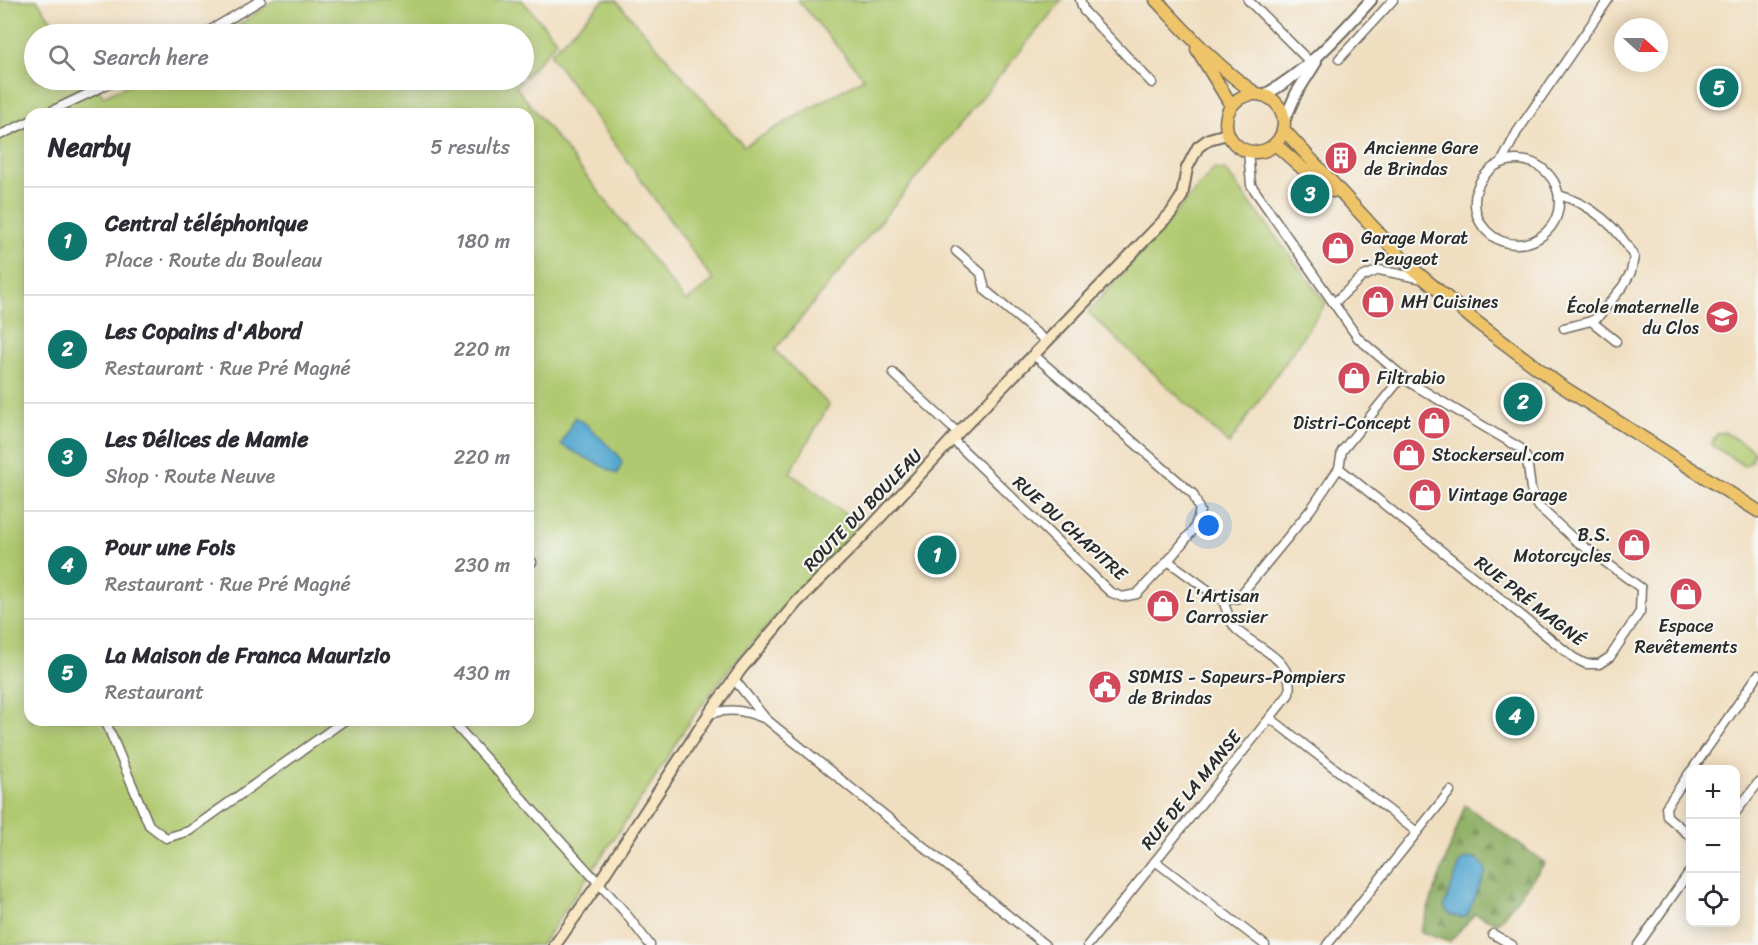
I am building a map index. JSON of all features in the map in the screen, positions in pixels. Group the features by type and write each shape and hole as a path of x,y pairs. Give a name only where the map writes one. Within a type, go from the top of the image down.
{"main road":[{"path":"1156,0 1240,83 1278,105 1284,125 1346,200 1425,279 1484,328 1560,385 1758,511"},
{"path":"1185,30 1216,77 1231,105"},
{"path":"1260,94 1246,94 1231,105 1226,114 1227,134 1240,148 1248,152 1258,152 1275,144 1284,125"},
{"name":"ROUTE DU BOULEAU","path":"555,945 598,884 709,714 734,679 797,602 1171,213 1182,196 1187,168 1198,147 1209,139 1227,134"},
{"path":"1275,144 1310,175 1346,200"}],"street":[{"path":"221,24 261,0"},
{"path":"1080,0 1084,10 1152,83"},
{"path":"1248,0 1310,62"},
{"path":"1260,94 1284,84 1323,51 1371,0"},
{"path":"1339,59 1393,0"},
{"path":"1501,163 1517,132 1608,0"},
{"path":"1284,125 1304,80 1323,51"},
{"path":"58,108 96,90"},
{"path":"0,135 24,124"},
{"name":"RUE PRÉ MAGNÉ","path":"1248,152 1251,185 1358,338 1408,382 1520,448 1527,459 1531,489 1536,504 1575,540 1641,588 1640,612 1611,657 1599,664 1586,664 1574,658 1339,468"},
{"path":"1513,160 1538,165 1555,183 1559,195 1559,210 1554,224 1544,235 1532,242 1518,245 1503,242 1491,235 1481,224 1476,211 1475,196 1480,182 1489,171 1501,163 1513,160"},
{"path":"1559,195 1575,200 1608,222 1626,240 1635,257 1631,272 1623,286 1598,317 1564,328"},
{"path":"956,251 981,273 985,290 1046,341"},
{"path":"1334,303 1362,277 1379,270 1425,279"},
{"path":"1591,321 1616,341"},
{"name":"RUE DU CHAPITRE","path":"955,436 1110,592 1122,597 1137,594 1194,529 1200,511 1193,494 1034,355"},
{"path":"893,373 955,436"},
{"path":"1168,561 1223,601 1238,598 1311,509 1339,468 1342,451 1402,377"},
{"name":"RUE DE LA MANSE","path":"1088,945 1289,694 1291,683 1289,673 1283,665 1235,628 1223,601"},
{"path":"1695,765 1758,675"},
{"path":"734,679 766,719 1045,945"},
{"path":"709,714 721,710 744,710 766,719"},
{"path":"1270,718 1417,832"},
{"path":"108,726 149,825 166,838 189,831 337,726"},
{"path":"456,726 623,910 650,945"},
{"path":"1686,778 1666,807 1667,816 1686,833"},
{"path":"1740,807 1758,783"},
{"path":"1328,945 1450,791"},
{"path":"1155,861 1265,945"},
{"path":"1638,945 1689,873"},
{"path":"1493,934 1512,945"}],"green space":[{"path":"0,0 37,0 54,24 24,24 24,90 99,90 103,96 116,90 518,90 533,108 24,108 24,726 534,726 534,110 686,302 713,280 550,54 604,0 616,0 744,146 864,78 798,0 1062,0 775,350 829,405 790,473 860,525 733,664 689,722 647,790 541,945 0,945"},
{"path":"275,0 522,0 557,41 534,67 534,24 240,24"},
{"path":"1214,169 1226,171 1326,303 1229,444 1088,312"},
{"path":"1724,432 1752,449 1754,453 1751,462 1744,466 1712,445 1718,433"},
{"path":"1465,805 1545,863 1498,923 1475,914 1449,942 1420,932"}],"water":[{"path":"575,417 586,424 619,456 622,463 617,474 561,445"},
{"path":"1469,858 1482,864 1486,872 1467,916 1462,918 1450,914 1444,907 1461,861"}],"place":[{"name":"La Maison de Franca Maurizio","path":"1719,88"},
{"name":"Ancienne Gare de Brindas","path":"1341,158"},
{"name":"Les Délices de Mamie","path":"1310,194"},
{"name":"Garage Morat - Peugeot","path":"1338,248"},
{"name":"MH Cuisines","path":"1378,302"},
{"name":"École maternelle du Clos","path":"1722,317"},
{"name":"Filtrabio","path":"1354,378"},
{"name":"Les Copains d'Abord","path":"1523,402"},
{"name":"Distri-Concept","path":"1434,423"},
{"name":"Stockerseul.com","path":"1409,455"},
{"name":"Vintage Garage","path":"1425,495"},
{"name":"B.S. Motorcycles","path":"1634,545"},
{"name":"Central téléphonique","path":"937,555"},
{"name":"Espace Revêtements","path":"1686,594"},
{"name":"L'Artisan Carrossier","path":"1163,606"},
{"name":"SDMIS - Sapeurs-Pompiers de Brindas","path":"1105,687"},
{"name":"Pour une Fois","path":"1515,716"}]}
